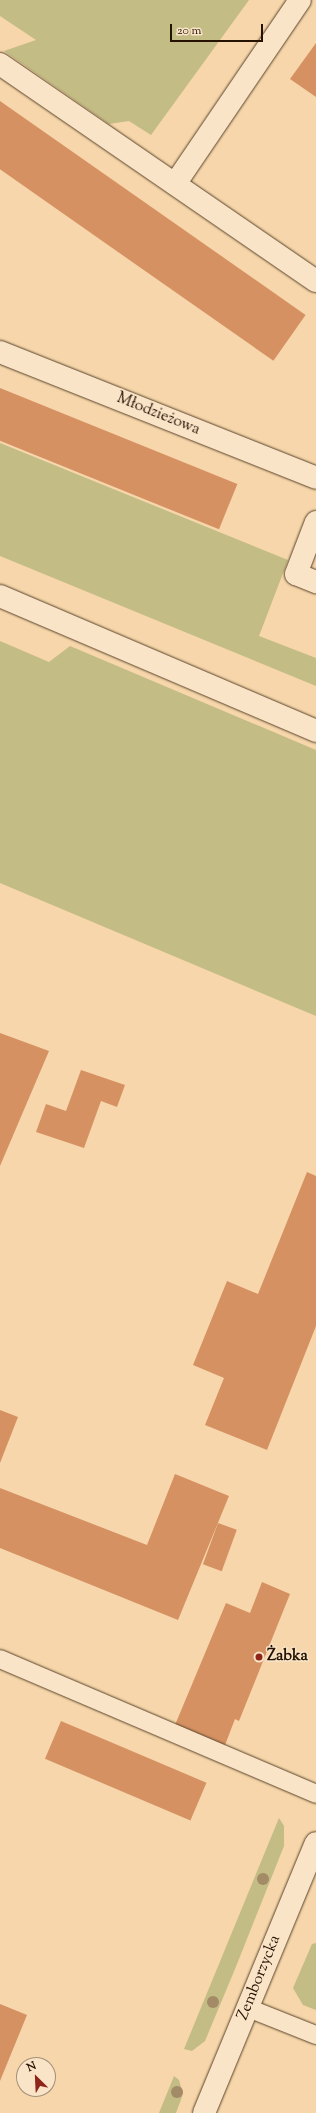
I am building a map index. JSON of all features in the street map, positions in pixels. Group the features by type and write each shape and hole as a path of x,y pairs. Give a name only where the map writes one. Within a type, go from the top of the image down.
{"street":[{"path":"175,184 300,0"},
{"path":"0,64 316,281"},
{"name":"Młodzieżowa","path":"0,352 316,478"},
{"path":"316,522 296,574 316,582"},
{"path":"0,596 316,730"},
{"name":"Zemborzycka","path":"204,2113 316,1843"}],"lane":[{"path":"0,1660 316,1794"},
{"path":"248,2008 316,2035"}],"shaded area":[{"path":"0,0 249,0 151,135 129,121 109,124 4,51 36,40 0,16"},
{"path":"0,443 288,560 259,636 316,658 316,686 0,556"},
{"path":"0,641 49,662 70,646 316,750 316,1016 0,883"},
{"path":"279,1818 284,1826 284,1846 235,1969 205,2041 192,2051 184,2049"},
{"path":"316,1943 316,2010 303,2005 293,1988 312,1944"},
{"path":"174,2076 179,2080 183,2094 176,2113 159,2113"}],"building":[{"path":"316,43 316,97 290,79"},
{"path":"0,101 306,315 273,361 0,169"},
{"path":"0,388 237,484 219,529 0,441"},
{"path":"0,1033 49,1051 0,1166"},
{"path":"81,1070 125,1085 117,1107 101,1101 84,1148 36,1132 46,1104 66,1111"},
{"path":"307,1172 316,1176 316,1326 267,1450 205,1425 224,1378 193,1365 227,1281 258,1294"},
{"path":"0,1410 18,1417 0,1463"},
{"path":"175,1474 229,1496 178,1620 0,1548 0,1488 147,1545"},
{"path":"218,1523 237,1530 222,1571 203,1564"},
{"path":"262,1582 290,1594 239,1721 235,1719 225,1745 175,1725 226,1603 250,1613"},
{"path":"61,1721 206,1783 190,1820 45,1759"},
{"path":"0,2004 27,2015 0,2081"}],"place":[{"name":"Żabka","path":"259,1657"}]}
